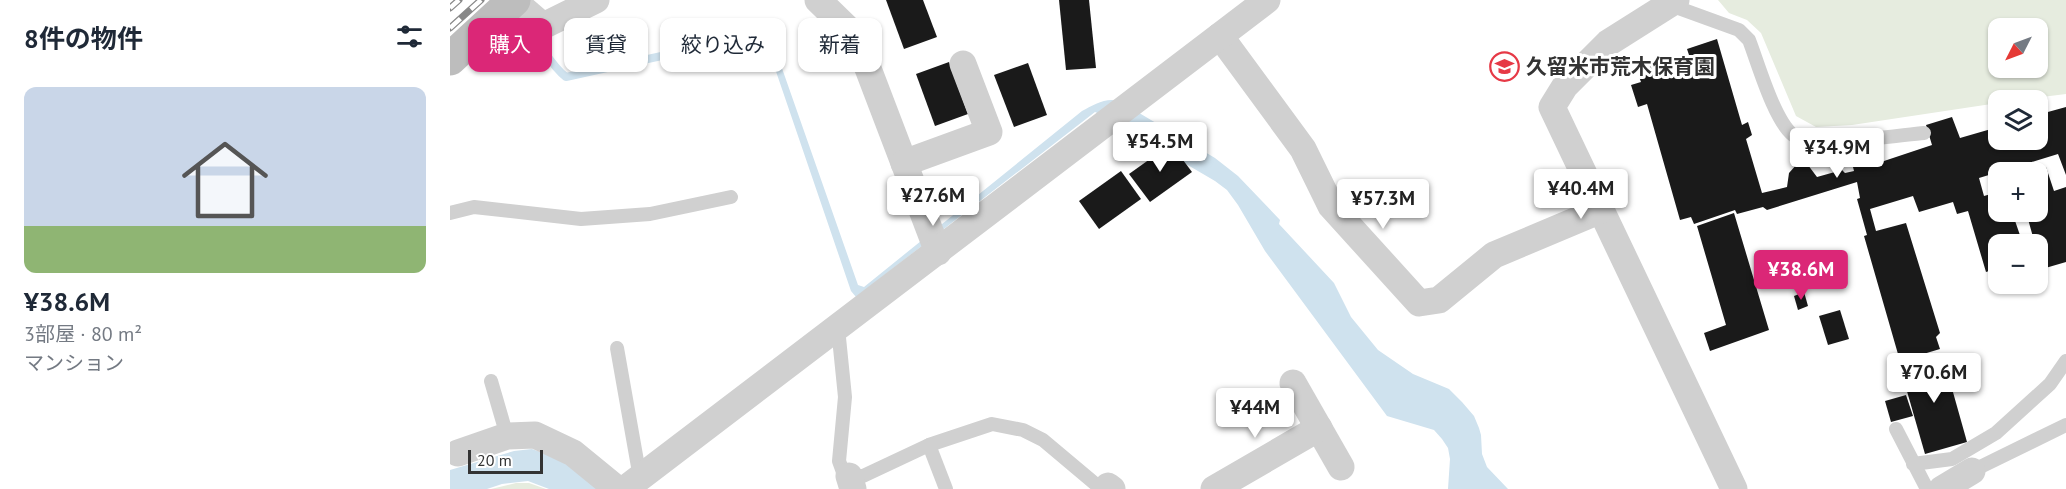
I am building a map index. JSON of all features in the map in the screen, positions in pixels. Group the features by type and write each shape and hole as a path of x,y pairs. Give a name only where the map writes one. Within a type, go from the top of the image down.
{"main road":[{"path":"450,59 514,0"}],"street":[{"path":"514,0 543,26 596,0"},
{"path":"818,0 856,37 938,252"},
{"path":"454,448 507,436 535,435 573,453 627,485 838,328 1267,0"},
{"path":"1673,2 1608,43 1565,86 1552,107 1734,489"},
{"path":"1220,36 1304,148 1330,206 1419,303 1439,300 1494,255 1601,210"},
{"path":"904,163 989,132 963,64"},
{"path":"1293,383 1341,467"},
{"path":"1214,489 1319,428"},
{"path":"1942,489 1972,471"}],"lane":[{"path":"1673,2 1739,30 1749,40 1782,123 1794,136 1818,142 1924,133"},
{"path":"450,213 474,207 581,219 650,214 731,196"},
{"path":"838,328 845,397 838,460 851,483 929,445 992,424 1023,430 1043,440 1099,487 1110,488"},
{"path":"617,348 627,485"},
{"path":"1913,464 1952,459 1996,433 2050,384 2066,362"},
{"path":"491,381 507,436"},
{"path":"1972,471 2066,425"},
{"path":"1896,429 1927,489"},
{"path":"929,445 946,489"}],"shaded area":[{"path":"1718,0 2066,0 2066,94 2048,96 2048,90 1988,90 1988,105 1852,125 1816,127 1796,116 1761,33 1747,20 1729,13"},
{"path":"516,483 529,483 546,489 491,489"}],"water":[{"path":"776,72 783,72 858,285 864,287 1082,111 1104,101 1119,101 1215,158 1238,176 1280,220 1279,224 1334,283 1351,317 1378,350 1413,374 1449,389 1462,402 1474,416 1479,428 1482,454 1487,467 1508,489 1448,489 1450,459 1448,448 1442,439 1434,430 1387,416 1265,251 1227,190 1121,123 1095,112 856,297 851,291"},
{"path":"532,449 569,463 599,489 549,489 528,481 502,484 487,489 450,489 450,470 514,451"}],"building":[{"path":"886,0 923,0 937,37 904,49"},
{"path":"1059,0 1089,0 1096,68 1066,70"},
{"path":"1717,39 1742,125 1748,122 1752,135 1746,139 1762,193 1787,187 1789,173 1797,164 1808,165 1817,177 1842,170 1845,173 1854,171 1853,167 1867,161 1869,166 1932,145 1926,125 1952,117 1960,138 1988,130 1988,150 2048,150 2048,112 2066,107 2066,175 2058,154 2032,162 1988,162 1988,175 1979,178 1984,196 1988,195 1988,222 2015,222 2020,234 1988,234 1988,271 1986,272 1968,211 1957,214 1953,202 1919,212 1913,196 1870,209 1876,231 1906,223 1940,333 1936,337 1940,349 1900,361 1864,236 1867,235 1857,199 1860,198 1857,182 1767,210 1763,207 1737,214 1735,210 1694,224 1691,217 1680,220 1647,104 1638,107 1631,85 1641,82 1635,66 1660,59 1665,72 1692,64 1687,49"},
{"path":"949,62 968,114 935,126 916,74"},
{"path":"1028,63 1047,115 1014,127 994,75"},
{"path":"1171,144 1192,172 1150,202 1129,174"},
{"path":"1121,171 1141,199 1099,229 1079,201"},
{"path":"2048,173 2054,191 2066,187 2066,262 2048,267 2048,234 2032,234 2029,222 2048,222"},
{"path":"1734,213 1769,330 1710,351 1704,333 1726,325 1697,226"},
{"path":"1804,292 1808,306 1798,310 1794,296"},
{"path":"1840,310 1849,339 1828,345 1819,316"},
{"path":"1942,353 1967,442 1925,454 1900,367"},
{"path":"1906,395 1913,416 1891,422 1885,401"}],"waterway":[{"path":"552,62 566,77 660,56"}],"railway":[{"path":"450,8 459,0"},
{"path":"450,28 481,0"}],"place":[{"name":"久留米市荒木保育園","path":"1505,67"}]}
